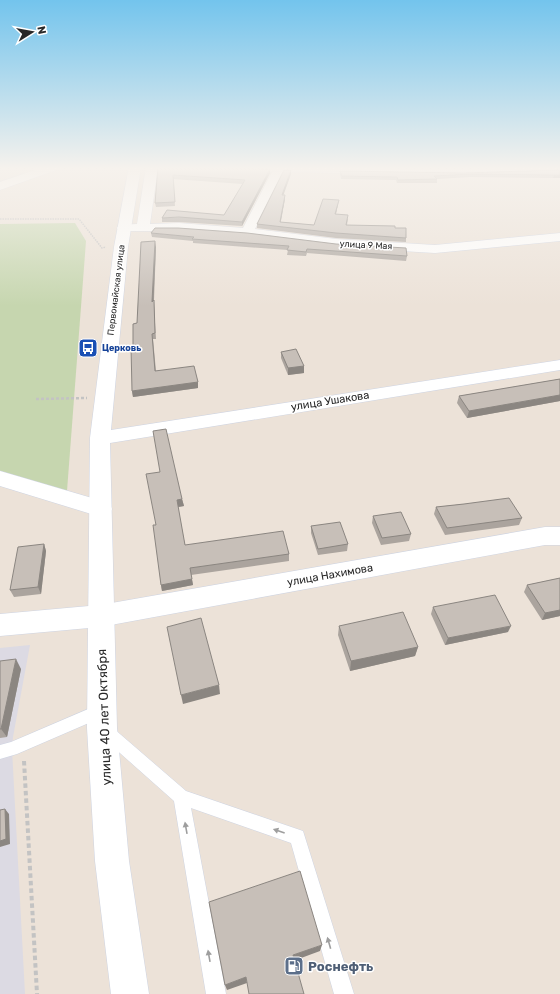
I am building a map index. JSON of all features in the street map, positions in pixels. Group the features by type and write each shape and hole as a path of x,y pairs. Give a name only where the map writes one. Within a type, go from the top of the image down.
{"street":[{"name":"Первомайская улица","path":"100,438 121,247 127,213"},
{"path":"143,227 145,213"},
{"path":"247,232 257,213"},
{"name":"улица 9 Мая","path":"124,228 179,227 247,232 336,244 435,249 560,237"},
{"name":"улица Ушакова","path":"100,438 560,365"},
{"name":"улица 40 лет Октября","path":"100,438 100,616 102,719 112,861 130,994"},
{"path":"0,478 101,509"},
{"name":"улица Нахимова","path":"0,625 100,616 545,536 560,536"}],"lane":[{"path":"0,752 102,719 181,797 297,837 344,994"},
{"path":"181,797 216,994"}],"path":[{"path":"0,219 79,219 102,248 121,247"},
{"path":"36,399 104,398"},
{"path":"23,744 37,994"}],"shaded area":[{"path":"30,645 12,749 25,994 0,994 0,648"}],"green space":[{"path":"75,223 86,241 67,491 0,471 0,224"}],"building":[{"path":"165,213 224,215 225,213 247,213 242,222 179,217 162,218"},
{"path":"262,213 282,213 280,222 314,225 318,213 335,213 348,215 346,225 395,226 395,228 406,228 406,238 336,233 257,224"},
{"path":"155,228 178,228 247,233 336,244 406,248 407,256 307,249 306,252 287,250 289,246 192,239 194,237 151,233"},
{"path":"155,241 152,302 154,300 155,333 152,334 155,371 194,366 198,382 132,391 131,347 133,347 133,324 137,323 141,242"},
{"path":"296,349 304,366 288,368 281,352"},
{"path":"560,379 560,395 469,411 459,396"},
{"path":"166,429 182,499 177,500 185,545 283,531 289,554 190,568 192,579 161,585 153,525 156,525 146,474 160,472 153,431"},
{"path":"509,498 522,518 447,528 436,507 464,504"},
{"path":"401,512 411,534 382,538 373,516"},
{"path":"340,522 348,544 318,549 311,526"},
{"path":"44,544 38,587 10,590 18,547"},
{"path":"560,578 560,610 545,613 527,585"},
{"path":"495,595 511,626 448,638 433,607"},
{"path":"403,612 418,647 351,661 339,626"},
{"path":"201,618 219,685 181,695 167,627"},
{"path":"16,659 1,729 0,729 0,661"},
{"path":"5,809 6,839 0,841 0,810"},
{"path":"300,871 322,945 293,955 304,994 249,994 246,977 225,985 209,902"}],"place":[{"name":"Церковь","path":"88,348"},
{"name":"Роснефть","path":"294,966"}]}
